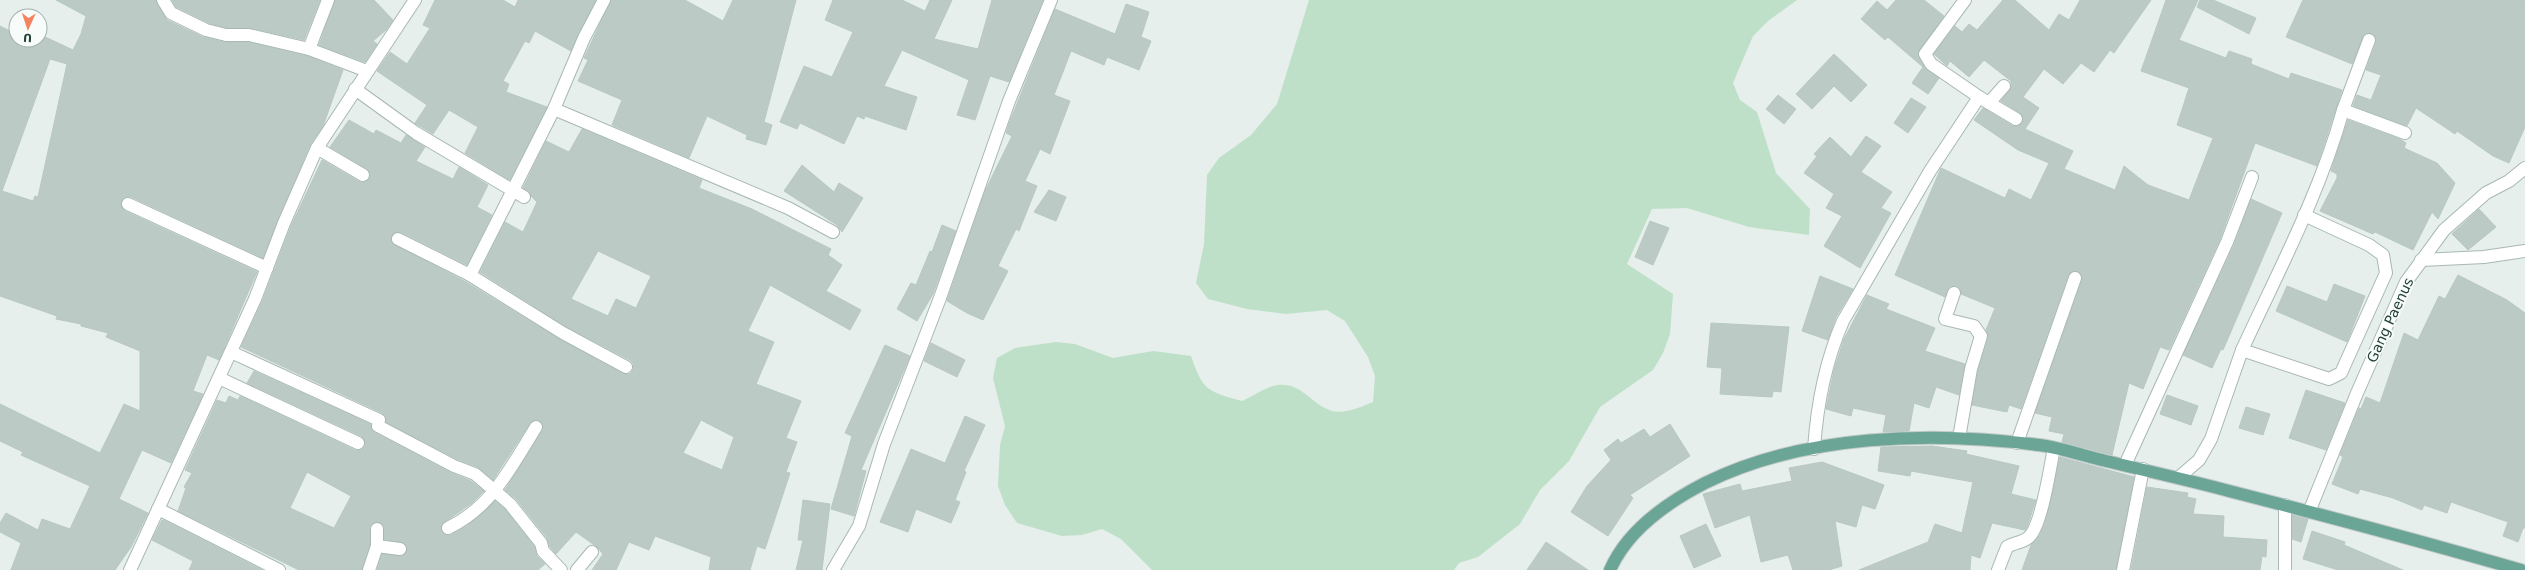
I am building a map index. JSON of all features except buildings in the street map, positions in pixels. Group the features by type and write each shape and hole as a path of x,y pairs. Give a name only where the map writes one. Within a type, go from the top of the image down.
{"main road":[{"path":"1610,570 1624,543 1682,494 1719,476 1760,461 1849,441 1959,438 2054,448 2285,505 2521,570"}],"street":[{"path":"163,0 171,13 206,30 226,35 249,35 309,49 367,70"},
{"path":"309,49 328,0"},
{"path":"130,570 219,378 317,148 367,70 415,0"},
{"path":"470,275 554,109 584,38 604,0"},
{"path":"833,570 859,526 884,444 940,298 1009,101 1052,0"},
{"path":"1965,0 1925,54 1931,64 1979,97 2016,119"},
{"path":"2178,478 2200,460 2211,439 2242,350 2304,215 2335,140 2343,110 2369,40"},
{"path":"1989,103 2004,86"},
{"path":"355,89 416,133 524,197"},
{"path":"1814,449 1822,385 1833,344 1843,321 1930,171 1979,97"},
{"path":"554,109 788,208 833,232"},
{"path":"2343,110 2405,133"},
{"path":"317,148 363,175"},
{"name":"Gang Paenus","path":"2309,512 2356,393 2406,282 2444,230 2486,193 2509,181 2525,168"},
{"path":"2125,466 2227,242 2252,177"},
{"path":"128,204 267,268"},
{"path":"2242,350 2329,379 2341,373 2386,273 2384,255 2369,245 2304,215"},
{"path":"398,240 470,275 563,333 626,367"},
{"path":"2421,260 2484,257 2525,251"},
{"path":"2017,443 2075,278"},
{"path":"1954,293 1945,319 1974,326 1981,336 1971,369 1959,438"},
{"path":"230,352 379,420 378,426 391,434 454,466 475,474 510,504 540,543 543,551 561,570"},
{"path":"219,378 358,443"},
{"path":"448,528 471,516 495,490 512,469 536,427"},
{"path":"1998,570 2007,547 2029,538 2034,529 2039,517 2054,448"},
{"path":"2123,570 2143,469"},
{"path":"2285,505 2285,570"},
{"path":"158,509 279,570"},
{"path":"369,570 378,546 377,529"},
{"path":"378,546 400,550"},
{"path":"577,570 592,552"}],"green space":[{"path":"1309,0 1797,0 1768,21 1753,36 1733,83 1740,100 1757,112 1776,173 1810,209 1809,235 1749,227 1687,208 1652,209 1627,264 1673,294 1670,334 1663,353 1653,370 1600,407 1569,461 1540,490 1520,524 1478,557 1459,563 1454,570 1152,570 1121,539 1102,529 1082,535 1062,536 1017,523 1005,505 998,486 1000,445 1005,426 993,378 997,358 1015,348 1056,342 1075,344 1113,358 1153,351 1191,356 1199,376 1208,388 1221,395 1242,401 1264,389 1278,385 1287,385 1294,387 1324,408 1337,412 1348,411 1373,402 1375,376 1368,357 1345,321 1327,310 1286,314 1247,309 1208,299 1196,283 1204,244 1207,175 1219,158 1251,135 1277,104"}]}
